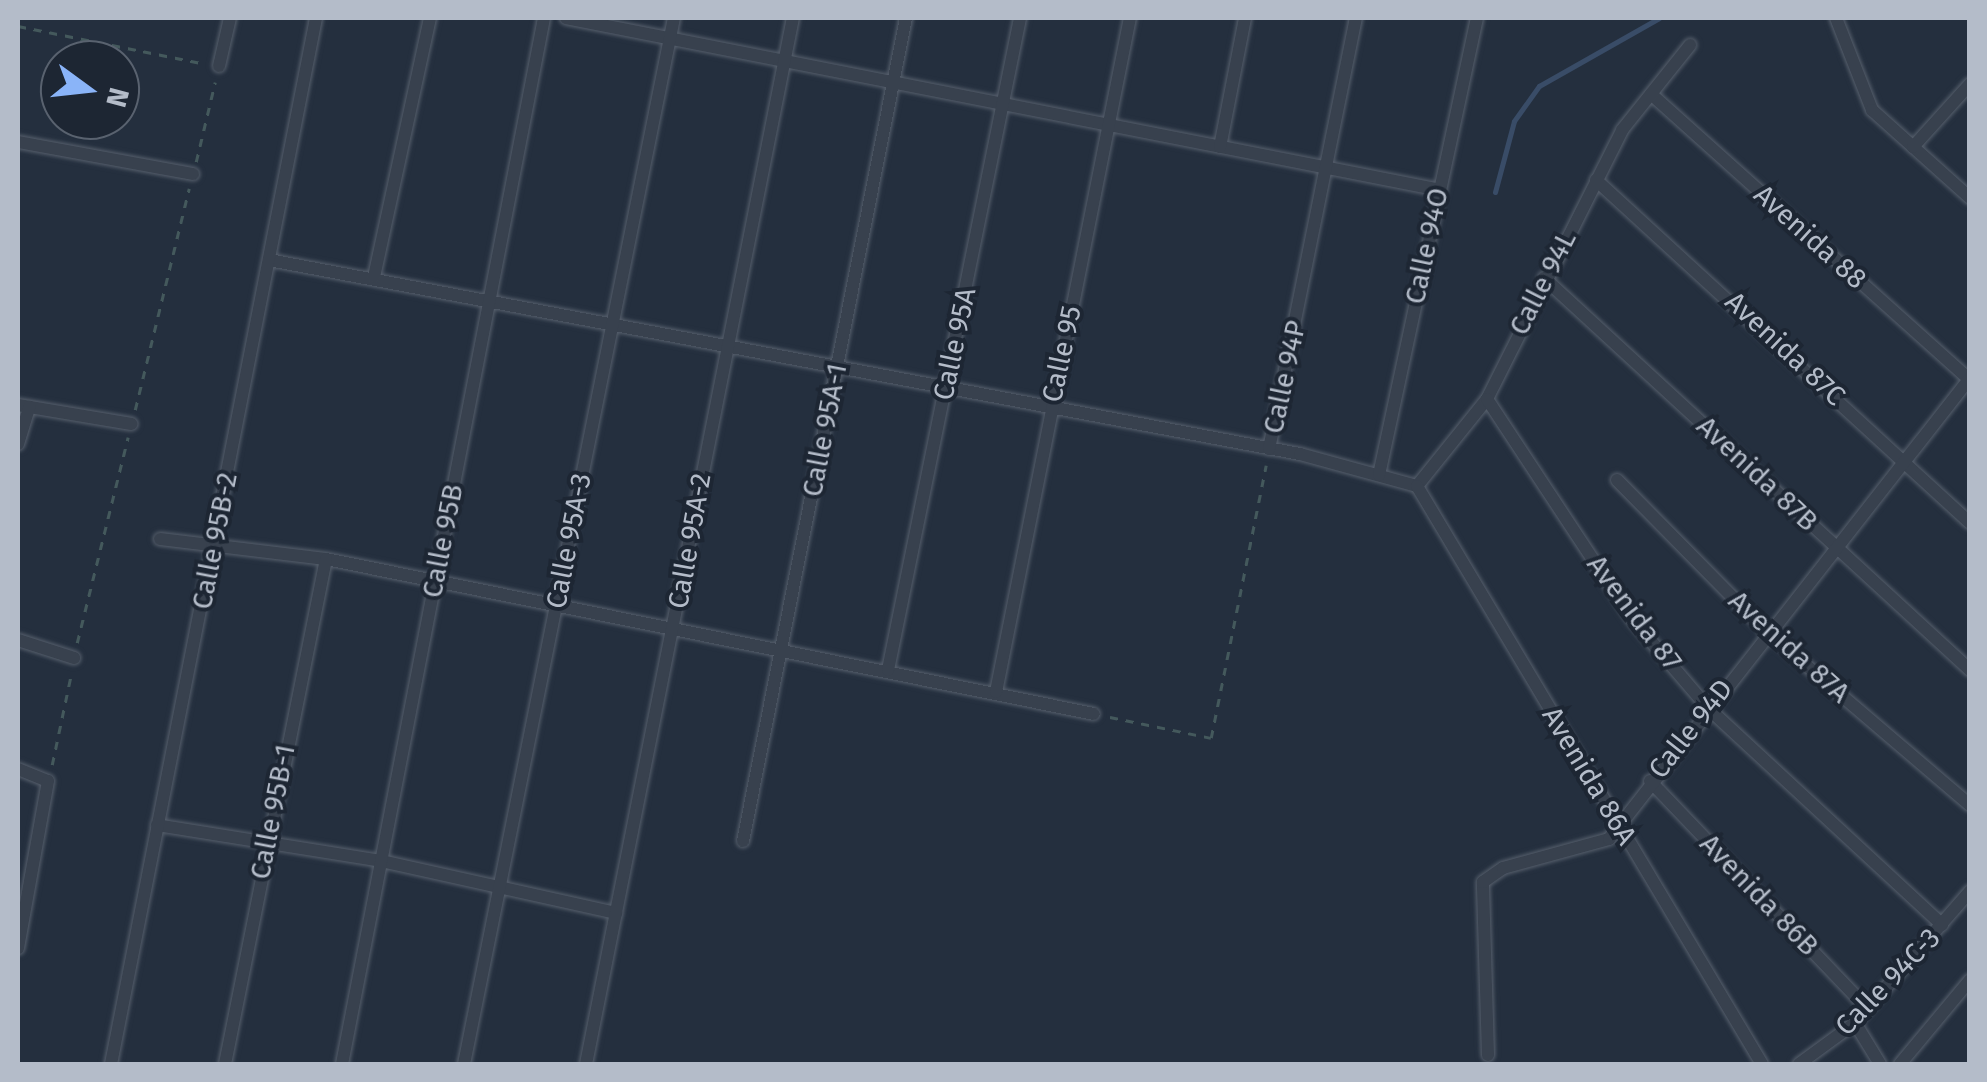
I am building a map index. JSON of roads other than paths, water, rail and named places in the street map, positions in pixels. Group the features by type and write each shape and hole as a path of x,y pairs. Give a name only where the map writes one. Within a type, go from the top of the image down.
{"street":[{"path":"218,66 230,18"},
{"name":"Calle 95B-2","path":"111,1064 216,544 316,18"},
{"path":"374,277 430,18"},
{"name":"Calle 95B","path":"342,1064 544,18"},
{"path":"566,18 1440,190"},
{"name":"Calle 95A-3","path":"464,1064 674,18"},
{"name":"Calle 95A-2","path":"586,1064 675,631 726,346 793,18"},
{"name":"Calle 95A-1","path":"744,842 906,18"},
{"name":"Calle 95A","path":"888,670 1020,18"},
{"name":"Calle 95","path":"996,692 1130,18"},
{"path":"1220,147 1246,18"},
{"name":"Calle 94P","path":"1270,448 1356,18"},
{"name":"Calle 94O","path":"1379,475 1477,18"},
{"path":"1836,18 1872,110 1970,198"},
{"name":"Calle 94L","path":"1417,486 1487,399 1596,180 1652,94 1690,45"},
{"path":"1912,147 1970,84"},
{"name":"Avenida 88","path":"1652,94 1969,379"},
{"path":"18,142 192,174"},
{"name":"Avenida 87C","path":"1596,180 1970,524"},
{"path":"269,260 374,277 836,370 1270,448 1417,486"},
{"name":"Avenida 87B","path":"1544,278 1970,670"},
{"name":"Calle 94D","path":"1488,1054 1483,882 1503,868 1602,844 1899,458 1969,379"},
{"name":"Avenida 87","path":"1487,399 1632,619 1708,708 1942,925"},
{"path":"18,444 23,406 132,424"},
{"name":"Avenida 87A","path":"1618,480 1766,631 1970,805"},
{"name":"Avenida 86A","path":"1417,486 1762,1064"},
{"path":"160,539 326,560 1094,714"},
{"name":"Calle 95B-1","path":"225,1064 266,842 326,560"},
{"path":"18,640 74,658"},
{"path":"18,768 48,781 33,886 18,948"},
{"name":"Avenida 86B","path":"1650,781 1868,1009"},
{"path":"158,825 381,861 616,914"},
{"path":"18,880 33,886"},
{"name":"Calle 94C-3","path":"1799,1064 1855,1023 1970,891"},
{"path":"1900,1064 1970,980"},
{"path":"1855,1023 1880,1064"}],"waterway":[{"path":"1495,192 1514,121 1539,86 1659,18"}]}
